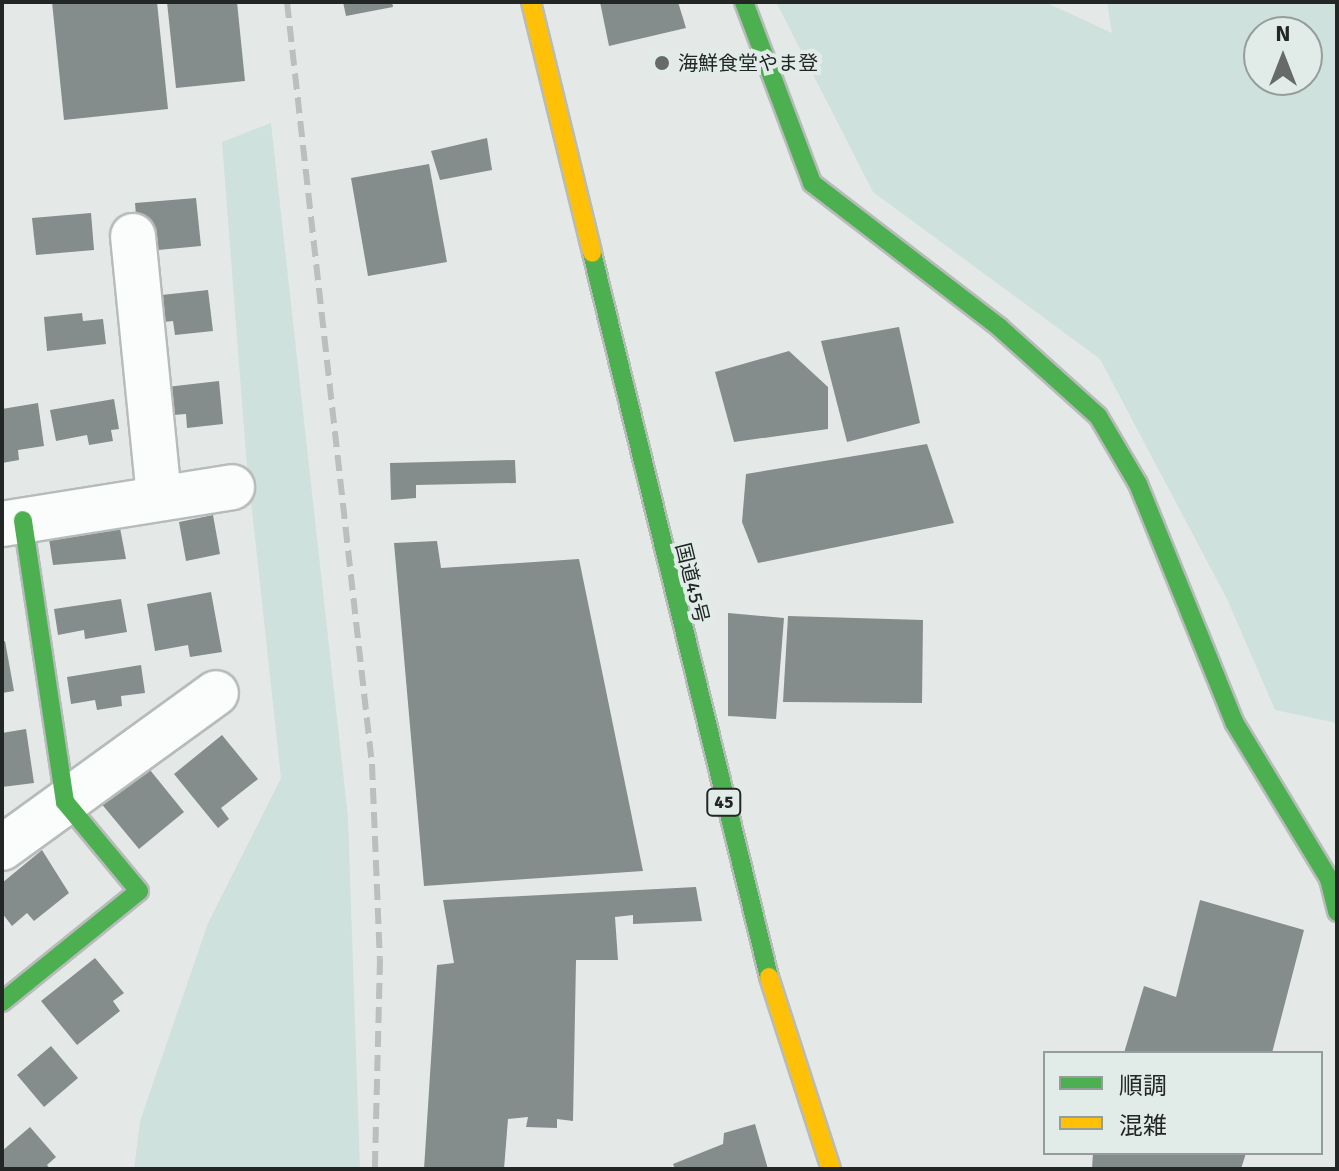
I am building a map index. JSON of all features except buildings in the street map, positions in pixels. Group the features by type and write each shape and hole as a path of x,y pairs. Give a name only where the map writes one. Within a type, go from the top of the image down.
{"main road":[{"name":"国道45号","path":"531,2 746,889 774,995 831,1169"},
{"path":"744,2 812,183 999,327 1098,416 1138,484 1234,722 1334,888"},
{"path":"2,1002 139,891 65,802 12,522"}],"street":[{"path":"133,236 159,497"},
{"path":"12,522 232,487"},
{"path":"2,848 216,693"}],"shaded area":[{"path":"776,2 1045,2 1112,33 1107,2 1337,2 1337,723 1275,710 1227,599 1100,359 873,192"},
{"path":"271,123 348,817 360,1169 134,1169 140,1121 208,923 281,778 246,455 222,142"}],"railway":[{"path":"287,2 372,764 380,959 375,1169"}],"traffic: fast":[{"path":"744,2 812,183 999,327 1098,416 1138,484 1234,722 1329,879 1337,912"},
{"path":"592,253 769,977"},
{"path":"2,1002 139,891 65,802 23,520"}],"traffic: slow":[{"path":"531,2 592,253"},
{"path":"769,977 831,1169"}],"place":[{"name":"海鮮食堂やま登","path":"662,63"}]}
